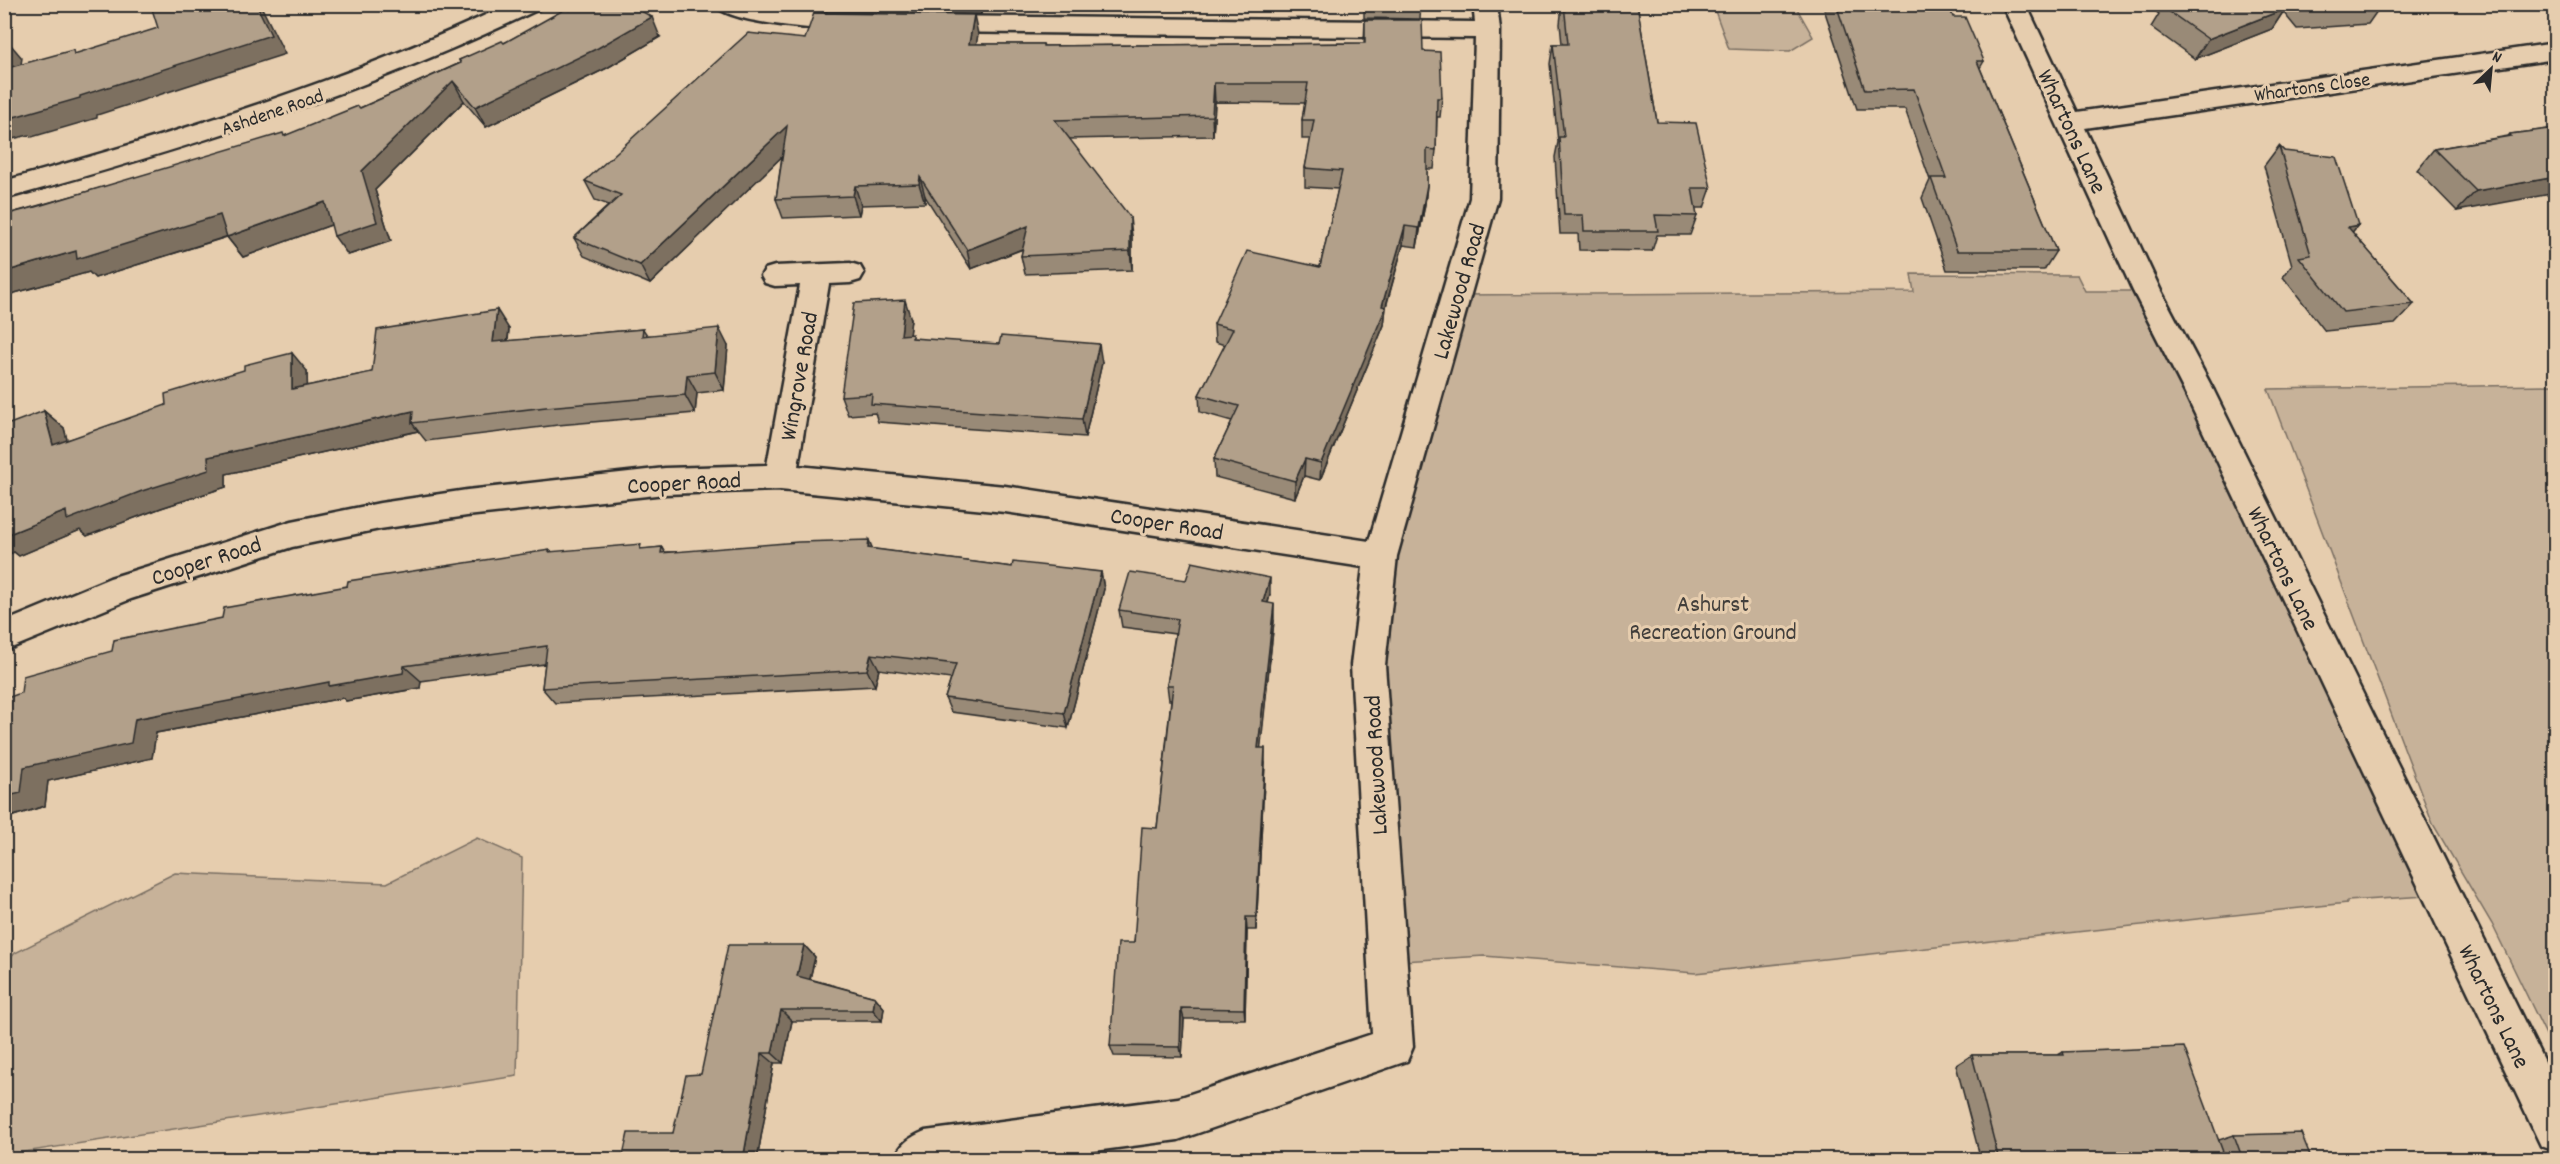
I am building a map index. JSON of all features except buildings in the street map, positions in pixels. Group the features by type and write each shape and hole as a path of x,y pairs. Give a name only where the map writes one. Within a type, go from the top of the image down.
{"street":[{"name":"Ashdene Road","path":"4,190 117,160 294,104 375,74 530,4"},
{"path":"726,4 753,14 808,22 880,23"},
{"name":"Whartons Lane","path":"2014,4 2148,291 2209,412 2556,1131"},
{"path":"912,23 1486,17"},
{"name":"Lakewood Road","path":"915,1160 925,1152 1178,1119 1393,1047 1368,664 1381,556 1484,198 1486,17"},
{"name":"Whartons Close","path":"2068,122 2556,51"},
{"name":"Wingrove Road","path":"775,276 850,273"},
{"name":"Wingrove Road","path":"780,477 816,274"},
{"name":"Cooper Road","path":"4,637 122,588 250,546 341,524 467,503 665,482 780,477 1005,499 1381,556"}],"green space":[{"path":"1708,5 1795,5 1813,37 1790,51 1729,49 1715,11"},
{"name":"Ashurst Recreation Ground","path":"1911,274 2077,275 2085,291 2147,291 2442,895 2347,901 2347,903 1695,973 1484,956 1386,962 1368,665 1458,295 1914,292"},
{"path":"2556,385 2555,1053 2492,924 2433,824 2268,389"},
{"path":"477,838 522,858 517,1076 5,1155 5,964 15,953 175,873 387,883"}]}
